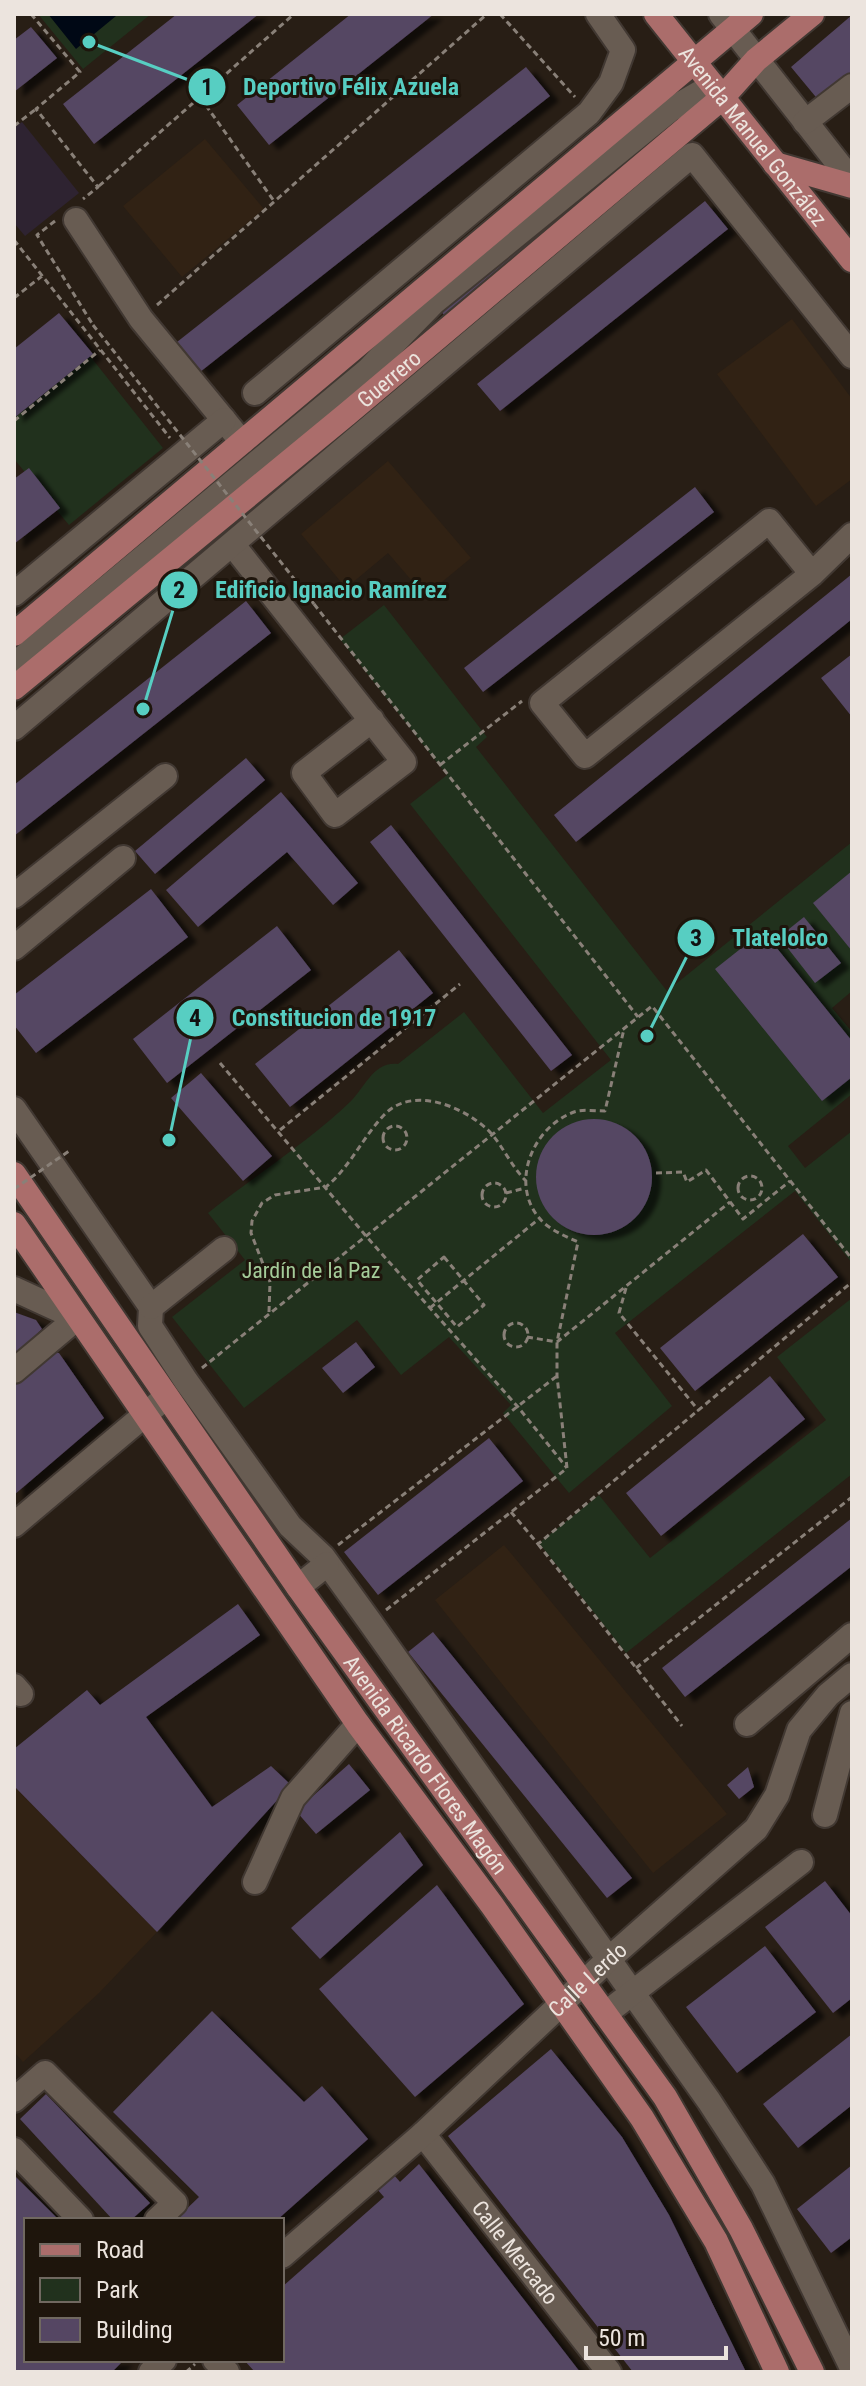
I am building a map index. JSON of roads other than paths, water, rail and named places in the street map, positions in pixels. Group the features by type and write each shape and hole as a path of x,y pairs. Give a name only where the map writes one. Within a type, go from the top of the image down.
{"main road":[{"name":"Avenida Manuel González","path":"656,14 852,260"},
{"name":"Guerrero","path":"14,688 347,414 374,378 718,92 753,56 812,14"},
{"path":"14,634 694,62 735,19"},
{"path":"775,164 852,184"},
{"name":"Avenida Ricardo Flores Magón","path":"14,1174 298,1587 665,2097 704,2160 812,2372"},
{"name":"Avenida Ricardo Flores Magón","path":"15,1227 358,1724 642,2118 716,2241 777,2372"}],"street":[{"path":"255,393 589,113 611,83 623,50 598,14"},
{"path":"753,56 798,14"},
{"path":"735,19 753,56 852,184"},
{"path":"805,122 852,86"},
{"path":"14,728 692,155 852,356"},
{"path":"70,214 141,319 242,442"},
{"path":"327,333 344,356"},
{"path":"14,665 374,378 397,405"},
{"path":"347,414 363,434"},
{"path":"14,594 224,420"},
{"path":"812,574 769,521 542,703 585,756 812,574 852,535"},
{"path":"233,545 372,720"},
{"path":"14,896 165,776"},
{"path":"14,948 123,858"},
{"path":"14,1109 151,1307 150,1326 186,1381 290,1526 325,1560 370,1622 610,1958 763,2184 852,2368"},
{"path":"15,1227 37,1209"},
{"path":"151,1307 224,1249"},
{"path":"14,1289 77,1318 14,1371"},
{"path":"14,1525 166,1397"},
{"path":"298,1587 325,1560"},
{"path":"747,1724 852,1635"},
{"name":"Calle Lerdo","path":"284,2254 423,2134 765,1818 777,1795 799,1730 828,1695 852,1675"},
{"path":"825,1815 852,1713 828,1695"},
{"path":"255,1882 293,1798 358,1724"},
{"path":"605,2014 801,1862"},
{"path":"14,2100 45,2073 175,2203 159,2218"},
{"name":"Calle Mercado","path":"423,2134 609,2372"},
{"path":"14,2150 79,2218"},
{"path":"208,2362 227,2372"}],"place":[{"name":"Deportivo Félix Azuela","path":"89,42"},
{"name":"Edificio Ignacio Ramírez","path":"143,709"},
{"name":"Tlatelolco","path":"647,1036"},
{"name":"Constitucion de 1917","path":"169,1140"}],"park label":[{"name":"Jardín de la Paz","path":"311,1270"}]}
